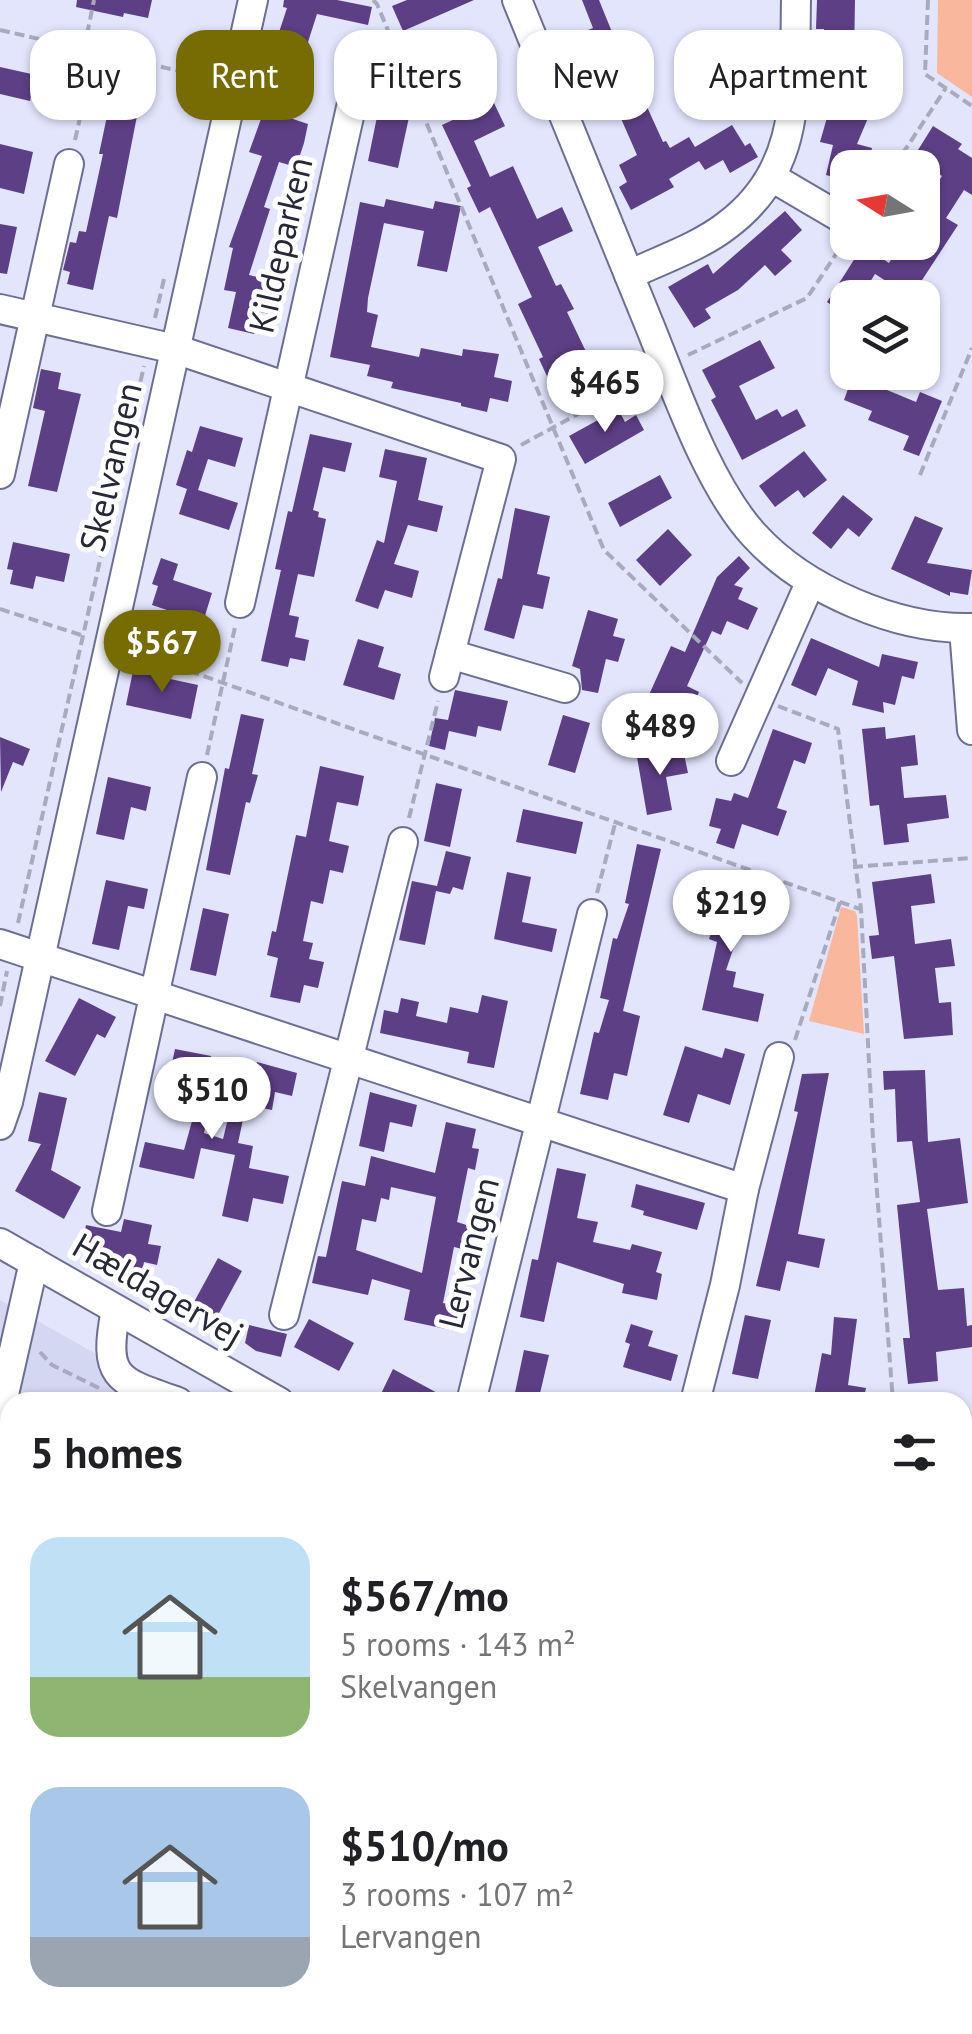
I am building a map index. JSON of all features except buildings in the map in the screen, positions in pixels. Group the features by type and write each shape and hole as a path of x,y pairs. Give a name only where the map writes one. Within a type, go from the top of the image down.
{"street":[{"name":"Skelvangen","path":"0,1125 110,644 162,346 252,0"},
{"path":"517,0 716,478 753,534 810,584 906,620 968,628 972,730"},
{"path":"629,275 725,228 773,178 790,131 796,0"},
{"name":"Kildeparken","path":"240,603 348,120"},
{"path":"0,474 69,164"},
{"path":"773,178 830,211"},
{"name":"Kildeparken","path":"0,309 162,346 288,385 501,460 447,666"},
{"path":"731,762 810,584"},
{"path":"447,666 564,688"},
{"path":"108,1212 202,777"},
{"path":"284,1315 403,842"},
{"name":"Lervangen","path":"473,1392 592,914"},
{"path":"6,947 744,1189"},
{"path":"698,1392 744,1189 779,1057"},
{"name":"Hældagervej","path":"0,1243 253,1392"},
{"path":"4,1392 34,1262"},
{"path":"116,1310 110,1356 117,1372 129,1384 151,1392"}],"path":[{"path":"88,30 94,0"},
{"path":"373,0 396,47 604,550 758,699 838,729 861,909 892,1392"},
{"path":"928,0 925,74 972,106"},
{"path":"0,30 30,37"},
{"path":"906,150 946,88"},
{"path":"69,164 79,120"},
{"path":"0,1006 6,947 82,635 162,346 167,267"},
{"path":"920,475 972,348"},
{"path":"202,777 240,603"},
{"path":"0,610 224,682 861,909"},
{"path":"403,842 447,666"},
{"path":"592,914 616,820"},
{"path":"854,866 972,858"},
{"path":"779,1057 791,1050 840,902"},
{"path":"18,1328 52,1366 98,1388 97,1392"}],"shaded area":[{"path":"938,0 972,0 972,97 937,73"},
{"path":"841,907 855,911 857,916 864,1034 809,1021"},
{"path":"0,1300 164,1392 0,1392"}]}
